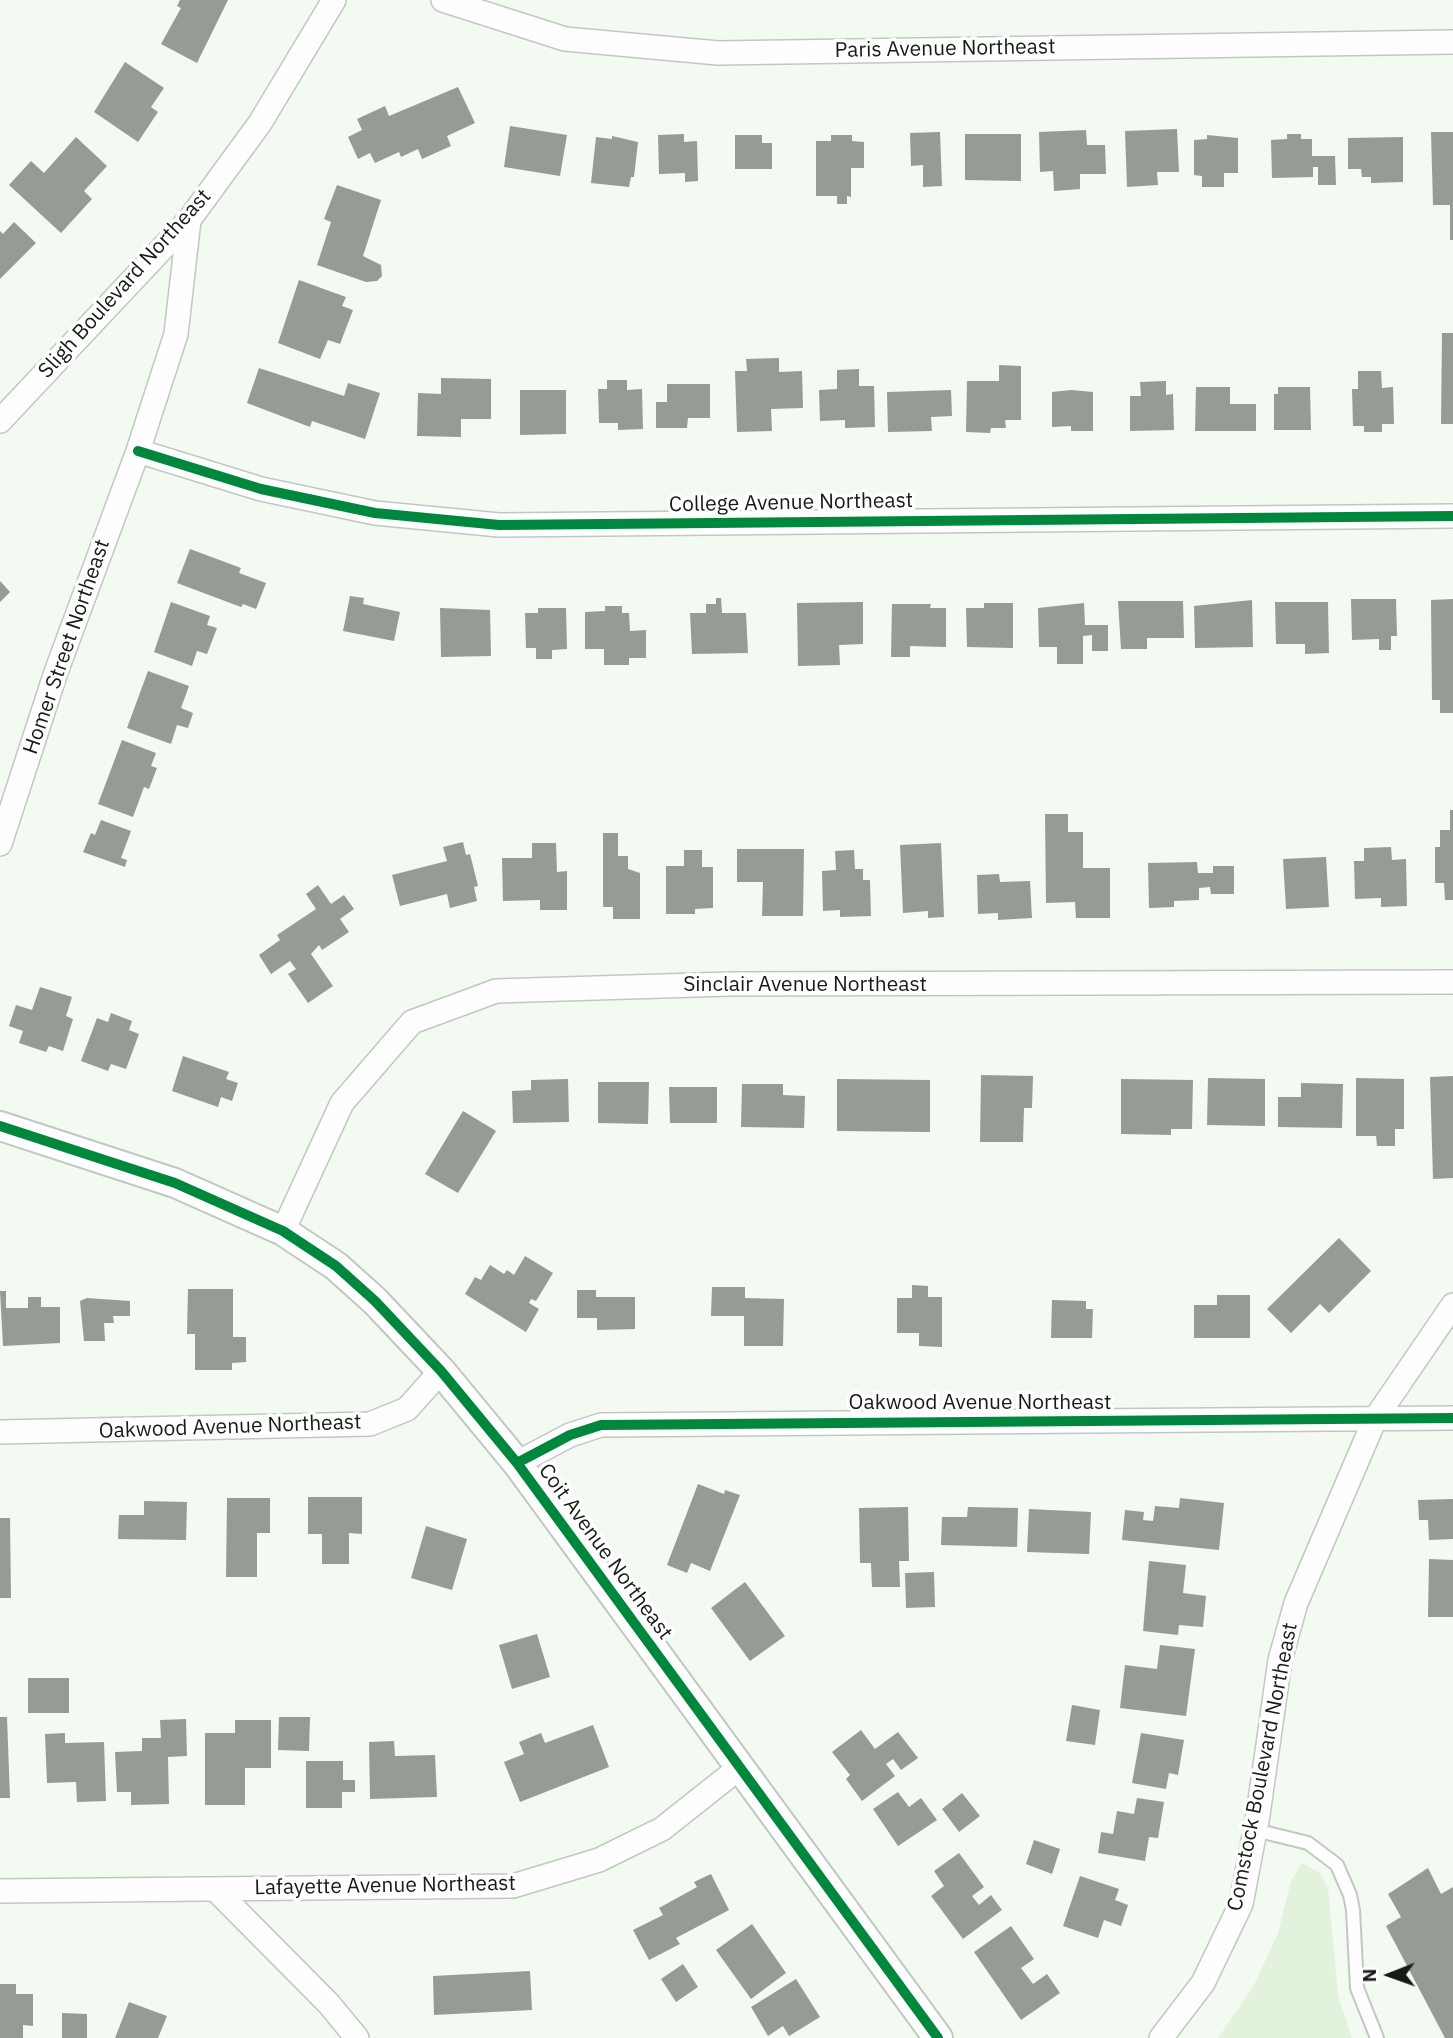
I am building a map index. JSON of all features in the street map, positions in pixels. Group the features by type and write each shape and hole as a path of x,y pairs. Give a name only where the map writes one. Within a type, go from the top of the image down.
{"street":[{"name":"Sligh Boulevard Northeast","path":"0,421 189,220 260,123 334,0"},
{"name":"Paris Avenue Northeast","path":"443,0 565,39 718,53 1453,42"},
{"path":"138,451 176,334 189,220"},
{"name":"College Avenue Northeast","path":"138,451 261,489 375,513 499,525 1453,516"},
{"name":"Homer Street Northeast","path":"0,844 56,672 138,451"},
{"name":"Sinclair Avenue Northeast","path":"283,1231 342,1103 412,1021 496,991 743,984 1453,982"},
{"name":"Coit Avenue Northeast","path":"0,1126 176,1183 283,1231 336,1266 375,1301 441,1371 517,1463 938,2038"},
{"name":"Comstock Boulevard Northeast","path":"1161,2038 1203,1983 1241,1904 1255,1830 1280,1660 1296,1603 1375,1419 1453,1305"},
{"name":"Oakwood Avenue Northeast","path":"0,1432 370,1424 407,1409 441,1371"},
{"name":"Oakwood Avenue Northeast","path":"517,1463 570,1435 601,1425 1453,1418"},
{"name":"Lafayette Avenue Northeast","path":"0,1891 513,1886 599,1860 662,1829 739,1768"},
{"path":"215,1889 329,2004 357,2038"}],"lane":[{"path":"1255,1830 1308,1843 1337,1866 1350,1895 1353,1910 1357,1988 1377,2038"}],"green space":[{"path":"1302,1863 1320,1873 1328,1888 1338,1995 1352,2038 1218,2038 1253,1987 1278,1933 1291,1881"}],"building":[{"path":"180,0 228,0 197,63 161,44 181,8 177,6"},
{"path":"125,62 164,88 151,107 158,112 138,142 94,112"},
{"path":"458,87 475,123 447,136 451,146 422,159 418,149 401,157 399,152 375,163 370,153 358,159 348,137 362,130 357,119 385,106 389,116"},
{"path":"510,126 567,135 560,176 504,167"},
{"path":"1177,129 1179,172 1157,172 1158,185 1127,187 1125,131"},
{"path":"1086,130 1087,145 1105,145 1106,174 1080,174 1080,189 1054,191 1053,171 1040,172 1039,132"},
{"path":"940,132 942,186 923,187 923,165 911,166 910,133"},
{"path":"1431,132 1453,132 1453,240 1450,240 1450,205 1433,205"},
{"path":"684,134 684,142 697,141 698,181 685,182 685,173 659,174 658,135"},
{"path":"965,134 1021,134 1021,181 965,180"},
{"path":"1287,134 1301,134 1301,139 1312,139 1312,156 1335,156 1336,185 1318,185 1318,167 1313,167 1313,177 1272,178 1271,140 1287,139"},
{"path":"735,135 762,135 762,143 772,143 772,169 735,169"},
{"path":"831,135 852,135 852,141 864,142 864,168 851,168 851,197 847,196 847,204 837,204 837,196 816,196 816,141 831,141"},
{"path":"1207,135 1238,138 1238,173 1224,173 1224,187 1202,187 1202,176 1194,175 1194,140 1207,139"},
{"path":"612,136 638,142 634,177 631,177 629,187 591,183 596,137 612,139"},
{"path":"76,137 107,166 84,191 92,199 61,233 9,185 31,161 44,173"},
{"path":"1403,137 1403,182 1371,183 1371,177 1362,177 1361,169 1348,169 1348,138"},
{"path":"337,185 381,200 363,256 381,265 382,276 377,281 366,282 317,265 331,222 324,219"},
{"path":"14,222 36,243 0,279 0,231 3,234"},
{"path":"299,280 346,297 342,306 353,310 340,344 328,340 320,359 278,343"},
{"path":"1442,333 1453,333 1453,424 1441,424"},
{"path":"779,358 779,372 802,371 803,408 771,409 772,431 737,432 735,371 747,371 746,359"},
{"path":"999,365 1021,366 1021,420 1005,420 1006,428 991,428 990,433 966,432 967,381 999,381"},
{"path":"259,368 344,396 348,383 380,393 365,439 312,421 310,427 247,403"},
{"path":"859,369 859,386 874,386 875,427 845,428 845,420 820,421 819,390 837,389 837,370"},
{"path":"1358,371 1381,371 1382,388 1393,387 1394,424 1382,424 1382,432 1364,432 1364,426 1353,426 1352,389 1358,389"},
{"path":"441,378 491,379 491,419 461,419 461,437 417,436 418,393 441,394"},
{"path":"607,380 627,380 627,390 642,389 643,429 618,430 618,423 599,423 598,389 607,389"},
{"path":"1166,381 1166,395 1173,394 1174,430 1130,431 1130,396 1141,396 1140,382"},
{"path":"667,384 710,384 710,418 688,418 687,428 656,428 656,402 667,402"},
{"path":"1196,387 1230,387 1230,404 1256,404 1256,431 1195,431"},
{"path":"1278,387 1310,387 1311,430 1274,430 1274,394 1278,394"},
{"path":"520,390 566,390 566,434 520,435"},
{"path":"951,390 952,416 931,417 932,431 888,432 887,392"},
{"path":"1052,392 1093,392 1093,431 1071,431 1071,426 1052,427"},
{"path":"190,549 241,568 239,573 266,583 256,609 243,604 241,607 177,583"},
{"path":"0,581 10,592 0,602"},
{"path":"350,596 364,598 363,604 400,612 394,641 343,631"},
{"path":"716,598 721,598 722,613 746,613 748,653 692,654 690,613 706,613 706,604 716,604"},
{"path":"1351,599 1396,599 1397,636 1391,636 1391,650 1379,650 1379,639 1352,640"},
{"path":"1453,599 1453,713 1440,713 1440,700 1432,700 1431,600"},
{"path":"1252,600 1253,647 1195,648 1194,606"},
{"path":"1118,601 1183,601 1184,638 1147,638 1147,649 1121,649"},
{"path":"171,602 210,616 207,625 217,628 207,654 197,651 192,666 154,652"},
{"path":"863,602 863,644 839,645 840,665 798,666 797,603"},
{"path":"1275,602 1328,602 1329,653 1305,654 1305,644 1276,644"},
{"path":"984,603 1013,603 1013,648 967,647 966,608 984,608"},
{"path":"1084,603 1085,625 1108,625 1108,651 1092,651 1092,635 1083,636 1083,664 1057,664 1057,647 1039,647 1038,608"},
{"path":"892,604 931,604 930,608 946,608 946,647 910,646 910,657 891,657"},
{"path":"605,606 622,606 622,613 629,613 630,631 646,630 646,658 629,658 629,665 604,665 604,649 585,649 585,612 605,611"},
{"path":"440,608 490,610 491,656 441,657"},
{"path":"538,608 566,608 567,649 552,650 552,659 536,659 536,648 526,648 525,613 538,613"},
{"path":"148,671 189,686 181,708 193,713 188,728 177,725 171,744 127,728"},
{"path":"122,740 156,753 151,766 157,768 149,789 144,787 133,817 98,804"},
{"path":"1450,810 1453,810 1453,900 1445,900 1444,883 1435,883 1435,847 1440,847 1440,830 1450,830"},
{"path":"1045,814 1068,814 1068,832 1083,832 1083,868 1110,868 1110,918 1076,918 1075,902 1046,903"},
{"path":"101,820 131,831 121,858 127,860 125,867 83,852 91,833 95,835"},
{"path":"603,833 618,833 618,856 628,856 628,869 640,873 640,919 613,919 613,907 603,907"},
{"path":"463,842 466,855 470,854 478,886 474,887 477,901 450,908 447,894 400,906 392,875 447,861 443,847"},
{"path":"532,843 556,843 557,872 567,871 567,910 540,910 540,900 503,901 502,858 532,858"},
{"path":"941,843 944,917 928,918 928,911 903,913 900,845"},
{"path":"1391,847 1392,860 1406,859 1407,906 1381,907 1381,898 1355,899 1354,861 1364,861 1364,848"},
{"path":"737,849 804,849 803,916 762,916 763,882 737,882"},
{"path":"684,850 702,850 702,867 713,867 713,908 695,909 695,914 666,914 666,866 684,866"},
{"path":"854,850 855,869 863,869 863,880 870,880 871,916 840,917 840,910 823,911 822,871 836,870 835,851"},
{"path":"1326,857 1329,907 1286,909 1283,859"},
{"path":"1197,862 1198,873 1213,873 1213,866 1234,866 1234,894 1211,894 1210,887 1199,888 1199,900 1174,901 1174,907 1149,908 1148,863"},
{"path":"999,874 1000,882 1030,881 1032,918 998,920 998,913 978,914 977,875"},
{"path":"318,885 331,904 344,895 354,909 340,919 349,932 322,950 319,945 311,954 333,986 308,1003 288,974 296,969 290,961 271,974 259,955 280,940 277,935 316,909 306,894"},
{"path":"40,987 72,997 66,1016 73,1019 63,1051 49,1046 46,1052 19,1043 23,1031 9,1026 16,1005 32,1010"},
{"path":"111,1013 132,1021 129,1030 139,1034 126,1069 111,1064 108,1071 81,1061 97,1018 108,1022"},
{"path":"183,1056 229,1072 226,1079 238,1083 232,1101 221,1097 218,1107 172,1091"},
{"path":"981,1075 1033,1076 1032,1108 1024,1108 1023,1142 980,1142"},
{"path":"1453,1076 1453,1178 1433,1179 1430,1077"},
{"path":"1208,1078 1265,1079 1265,1126 1207,1125"},
{"path":"1356,1078 1404,1079 1404,1129 1395,1129 1395,1146 1377,1146 1376,1136 1356,1136"},
{"path":"568,1079 569,1122 513,1123 512,1091 531,1090 531,1080"},
{"path":"837,1079 930,1080 930,1132 837,1131"},
{"path":"1121,1079 1193,1080 1192,1129 1171,1129 1171,1135 1121,1134"},
{"path":"598,1082 649,1082 648,1124 598,1123"},
{"path":"1301,1083 1343,1084 1342,1128 1278,1127 1278,1097 1301,1097"},
{"path":"742,1084 783,1084 783,1095 805,1096 804,1128 741,1127"},
{"path":"669,1087 717,1087 717,1123 670,1123"},
{"path":"463,1111 496,1131 458,1193 425,1174"},
{"path":"1339,1238 1371,1271 1329,1313 1320,1304 1291,1333 1267,1309"},
{"path":"525,1256 553,1273 536,1301 531,1299 529,1303 539,1309 526,1332 465,1294 475,1277 481,1280 490,1265 504,1274 507,1270 514,1275"},
{"path":"912,1285 928,1286 928,1297 942,1297 942,1347 919,1346 919,1333 897,1333 897,1298 912,1298"},
{"path":"712,1287 745,1287 745,1298 784,1299 783,1346 744,1346 744,1316 711,1316"},
{"path":"188,1289 233,1289 233,1337 246,1337 246,1362 232,1363 232,1370 195,1370 195,1334 187,1334"},
{"path":"577,1290 596,1290 596,1297 635,1297 635,1329 597,1330 597,1318 577,1318"},
{"path":"0,1291 6,1291 6,1308 28,1308 28,1297 41,1297 41,1307 60,1307 60,1343 3,1346"},
{"path":"1217,1295 1250,1295 1250,1338 1194,1338 1194,1305 1217,1305"},
{"path":"87,1298 130,1301 130,1316 113,1316 114,1323 104,1323 105,1341 84,1341 80,1301"},
{"path":"1052,1300 1086,1301 1086,1309 1093,1309 1092,1338 1051,1338"},
{"path":"698,1484 724,1494 725,1490 740,1495 710,1571 691,1563 687,1573 667,1565"},
{"path":"308,1497 362,1497 362,1534 349,1533 349,1564 322,1564 322,1534 308,1534"},
{"path":"227,1498 270,1498 270,1533 257,1533 257,1577 226,1577"},
{"path":"1180,1498 1224,1503 1219,1550 1122,1540 1125,1510 1144,1512 1143,1520 1153,1521 1155,1506 1179,1508"},
{"path":"1453,1499 1453,1539 1429,1540 1428,1520 1419,1520 1418,1500"},
{"path":"144,1501 187,1502 186,1540 118,1539 119,1515 144,1515"},
{"path":"908,1507 909,1561 899,1561 900,1587 872,1587 871,1563 860,1563 859,1508"},
{"path":"968,1507 1018,1508 1017,1547 941,1545 942,1517 967,1517"},
{"path":"1029,1509 1091,1512 1089,1554 1027,1552"},
{"path":"0,1518 10,1518 11,1598 0,1598"},
{"path":"426,1526 467,1539 452,1590 411,1578"},
{"path":"1429,1559 1453,1560 1453,1617 1428,1617"},
{"path":"1149,1561 1186,1565 1183,1593 1206,1596 1203,1627 1179,1625 1178,1635 1143,1631"},
{"path":"934,1572 935,1607 906,1608 905,1573"},
{"path":"745,1582 785,1636 750,1661 711,1608"},
{"path":"537,1634 550,1677 512,1689 499,1645"},
{"path":"1160,1645 1195,1649 1186,1716 1120,1708 1125,1665 1157,1669"},
{"path":"28,1678 69,1678 69,1713 28,1713"},
{"path":"1072,1705 1100,1710 1095,1745 1066,1741"},
{"path":"0,1717 7,1717 10,1798 0,1798"},
{"path":"279,1717 310,1717 309,1751 278,1750"},
{"path":"186,1719 187,1756 168,1757 169,1804 131,1805 131,1792 117,1792 115,1752 142,1751 142,1738 161,1738 160,1720"},
{"path":"235,1720 271,1720 271,1768 245,1768 245,1805 205,1805 205,1733 235,1733"},
{"path":"593,1725 609,1767 520,1802 504,1762 524,1754 519,1742 541,1733 545,1743"},
{"path":"861,1730 875,1749 898,1732 918,1758 901,1770 893,1759 886,1764 895,1776 862,1801 846,1779 850,1775 832,1752"},
{"path":"65,1733 65,1743 104,1742 106,1801 77,1802 76,1782 47,1783 45,1734"},
{"path":"1141,1733 1184,1740 1178,1775 1169,1773 1166,1789 1132,1783"},
{"path":"394,1741 395,1756 435,1755 437,1797 370,1799 369,1742"},
{"path":"306,1761 343,1761 343,1780 355,1780 355,1792 342,1792 342,1808 306,1808"},
{"path":"898,1792 909,1807 921,1798 937,1820 898,1846 873,1809"},
{"path":"962,1793 980,1816 959,1832 942,1809"},
{"path":"1137,1798 1164,1802 1158,1838 1149,1837 1145,1861 1098,1853 1101,1832 1113,1834 1117,1811 1134,1814"},
{"path":"1034,1840 1060,1849 1052,1874 1026,1864"},
{"path":"959,1853 984,1887 972,1896 979,1905 991,1895 1002,1910 963,1939 931,1896 944,1886 934,1871"},
{"path":"1428,1868 1441,1894 1453,1887 1453,2038 1445,2038 1386,1926 1401,1917 1388,1894"},
{"path":"711,1874 729,1910 676,1938 680,1944 649,1960 633,1930 663,1915 659,1908 697,1887 694,1882"},
{"path":"1080,1876 1119,1889 1115,1900 1128,1905 1121,1926 1104,1920 1098,1938 1063,1926"},
{"path":"752,1924 786,1973 751,1999 716,1950"},
{"path":"1011,1926 1034,1959 1021,1968 1033,1984 1047,1974 1060,1993 1021,2020 974,1952"},
{"path":"683,1964 698,1987 676,2002 661,1979"},
{"path":"530,1971 532,2010 434,2015 433,1976"},
{"path":"796,1979 820,2017 789,2036 783,2026 768,2036 751,2007"},
{"path":"0,1984 16,1984 16,1994 33,1994 33,2026 23,2025 23,2038 0,2038"},
{"path":"129,2002 167,2016 158,2038 115,2038"},
{"path":"62,2013 87,2014 87,2038 62,2038"}],"cycle path":[{"path":"138,451 261,489 375,513 499,525 1453,516"},
{"path":"0,1126 175,1183 283,1231 336,1266 375,1301 441,1371 517,1463 938,2038"},
{"path":"517,1463 570,1435 601,1425 1453,1418"}]}
